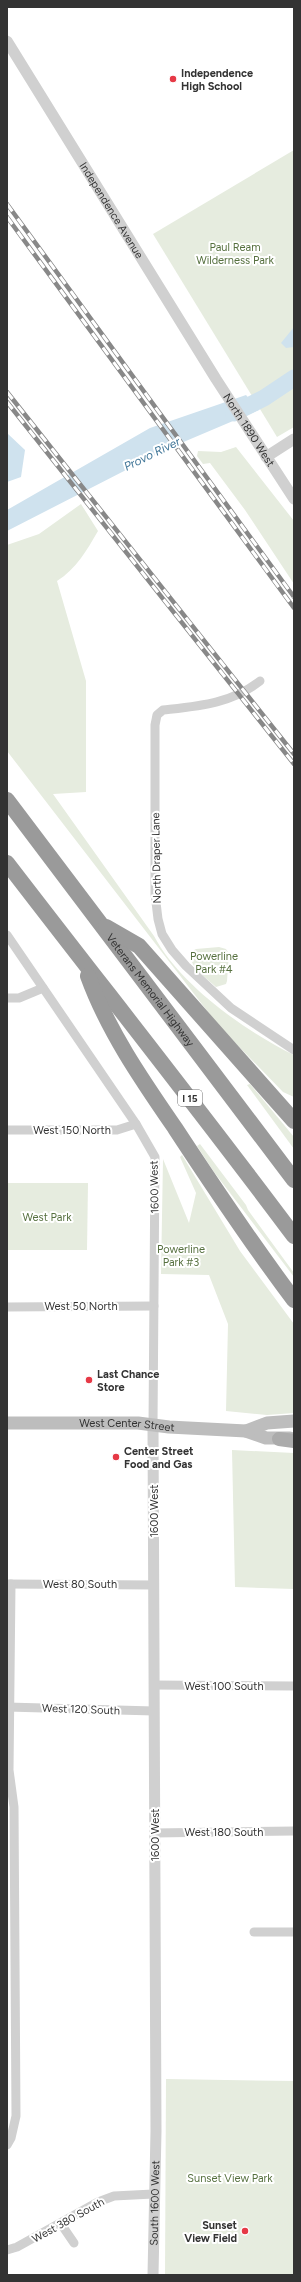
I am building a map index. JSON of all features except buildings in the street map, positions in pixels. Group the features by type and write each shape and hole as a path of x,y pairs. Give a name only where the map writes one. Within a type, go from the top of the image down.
{"highway":[{"name":"Veterans Memorial Highway","path":"7,800 294,1180"},
{"name":"I 15","path":"7,863 155,1056 197,1107 294,1236"},
{"path":"99,923 139,946 294,1121"},
{"path":"84,963 99,1006 129,1059 223,1201 294,1300"}],"main road":[{"name":"West Center Street","path":"246,1432 267,1423 294,1421"},
{"name":"West Center Street","path":"7,1423 138,1423 153,1426 246,1432 266,1438 294,1438"},
{"path":"279,1439 294,1441"}],"street":[{"name":"Independence Avenue","path":"7,41 216,379"},
{"name":"North 1890 West","path":"216,379 294,499"},
{"path":"266,457 294,439"},
{"name":"North Draper Lane","path":"260,681 245,692 225,701 163,710 157,715 155,725 155,894 158,919 162,934 182,960 231,1008 294,1050"},
{"name":"1600 West","path":"7,935 136,1124 155,1157 153,1426 156,2131"},
{"path":"7,998 19,998 43,988"},
{"name":"West 150 North","path":"7,1130 117,1130 136,1124"},
{"name":"West 50 North","path":"7,1307 154,1306"},
{"path":"7,2145 11,2138 16,2116 11,1936 11,1828 14,1808 9,1770 9,1584"},
{"name":"West 80 South","path":"9,1584 154,1585"},
{"name":"West 100 South","path":"154,1685 294,1686"},
{"name":"West 120 South","path":"8,1707 154,1711"},
{"name":"West 180 South","path":"155,1832 294,1831"},
{"path":"254,1932 294,1932"},
{"name":"South 1600 West","path":"153,2275 153,2194 156,2131"},
{"name":"West 380 South","path":"7,2250 17,2248 98,2202 114,2196 153,2194"},
{"path":"61,2224 74,2243"}],"green space":[{"name":"Paul Ream Wilderness Park","path":"294,150 294,427 277,437 153,234"},
{"path":"236,447 294,521 294,584 245,510 210,463 203,464 197,456 198,451 221,452"},
{"path":"81,504 98,531 75,565 57,581 86,681 86,792 53,794 154,936 165,954 180,972 215,1005 235,1020 294,1055 294,1097 283,1092 218,1025 7,751 7,545 39,534"},
{"name":"Powerline Park #4","path":"219,947 226,949 229,954 227,981 226,984 216,987 195,967 192,962 191,952 196,949"},
{"path":"250,1084 294,1137 294,1149 247,1085"},
{"path":"200,1144 246,1205 248,1210 294,1273 294,1277 214,1172 197,1146"},
{"name":"Powerline Park #3","path":"182,1155 240,1251 294,1324 294,1413 267,1415 226,1411 228,1324 209,1275 161,1274 163,1159 189,1223 196,1193 180,1157"},
{"name":"West Park","path":"7,1183 88,1183 87,1250 7,1250"},
{"path":"232,1450 294,1453 294,1589 235,1587"},
{"name":"Sunset View Park","path":"166,2079 294,2081 294,2275 165,2275"}],"water":[{"path":"294,327 294,347 286,348 281,343"},
{"path":"246,395 259,410 167,449 7,531 7,510 150,428"},
{"path":"7,433 25,450 21,477 7,482"}],"waterway":[{"name":"Provo River","path":"234,413 264,398 294,378"}],"railway":[{"path":"7,204 294,597"},
{"path":"7,217 294,608"},
{"path":"7,392 294,754"},
{"path":"7,402 294,764"}],"place":[{"name":"Independence High School","path":"173,79"},
{"name":"Last Chance Store","path":"89,1380"},
{"name":"Center Street Food and Gas","path":"116,1457"},
{"name":"Sunset View Field","path":"245,2231"}]}
